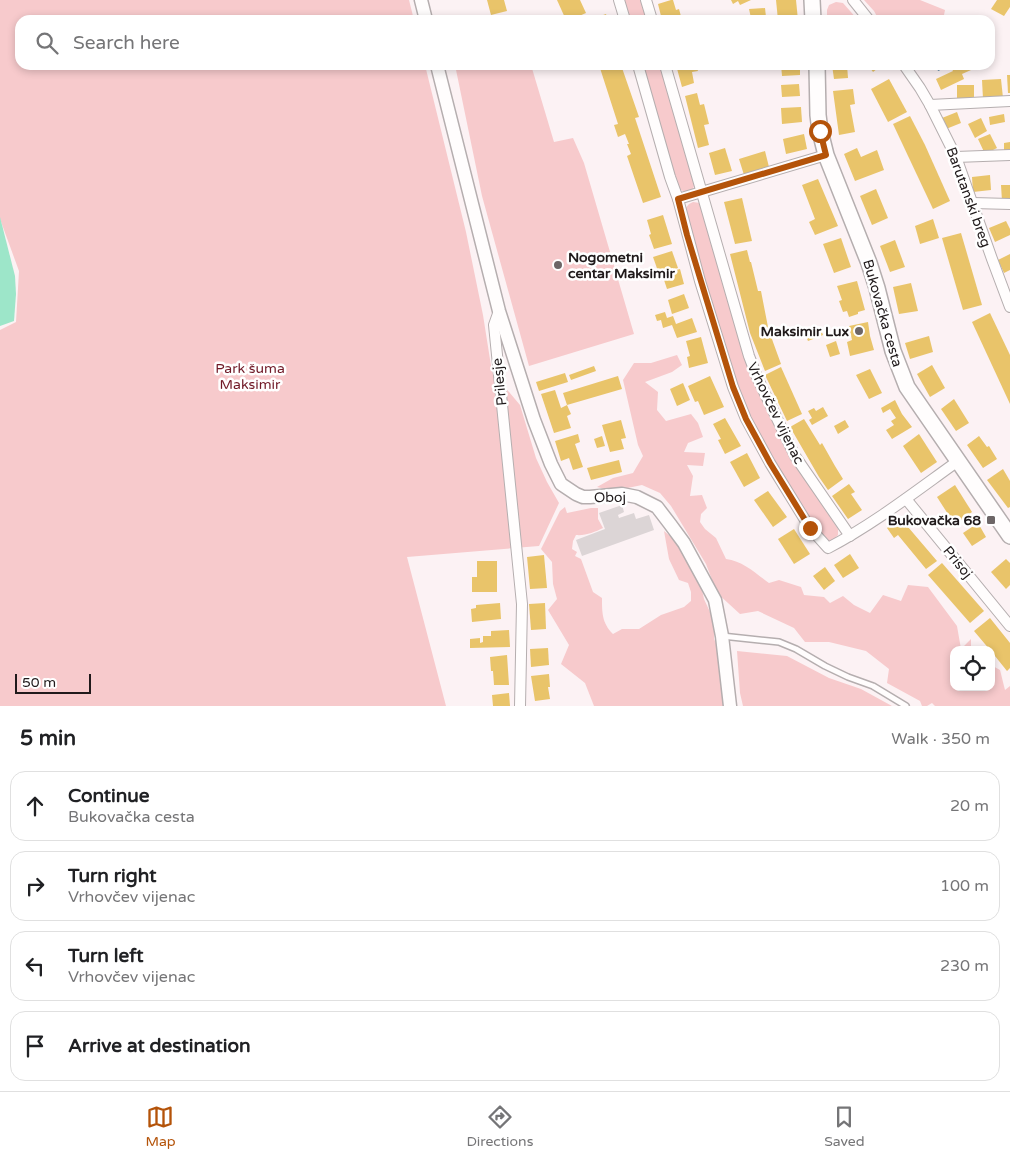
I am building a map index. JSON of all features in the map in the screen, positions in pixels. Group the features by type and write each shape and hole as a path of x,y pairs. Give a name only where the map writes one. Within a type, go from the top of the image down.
{"main road":[{"path":"812,0 813,15"},
{"path":"819,15 820,0"},
{"name":"Bukovačka cesta","path":"817,70 818,115 826,155 869,263 898,368 907,387 1010,536"}],"street":[{"path":"421,0 425,15"},
{"path":"618,0 622,15"},
{"path":"646,0 650,15"},
{"path":"853,0 865,15"},
{"name":"Prilesje","path":"439,70 499,311 494,325 522,604 520,706"},
{"name":"Vrhovčev vijenac","path":"639,70 678,199 692,254 733,387 746,419 770,463 810,528 828,548 850,536 906,499 958,461"},
{"name":"Vrhovčev vijenac","path":"666,70 749,356 757,377 796,456 850,536"},
{"name":"Barutanski breg","path":"907,70 930,105 956,158 1010,306"},
{"path":"930,105 1010,101"},
{"path":"678,199 826,155"},
{"path":"956,158 1010,155"},
{"path":"973,203 1010,204"},
{"name":"Oboj","path":"499,311 541,438 561,484 583,497 590,498 622,494 637,497 657,507 684,543 715,600 722,636 730,706"},
{"name":"Prisoj","path":"906,499 1010,626"}],"lane":[{"path":"722,636 779,642 848,677 873,686 906,706"}],"green space":[{"name":"Park šuma Maksimir","path":"0,0 409,0 413,15 15,15 15,70 426,70 466,232 483,315 492,372 520,405 536,458 559,503 539,546 407,557 446,706 0,706 0,330 16,322 19,271 0,219"},
{"path":"623,0 642,0 646,15 628,15"},
{"path":"864,0 920,0 945,10 944,15 876,15"},
{"path":"836,2 843,3 854,15 827,15 829,5"},
{"name":"Nogometni centar Maksimir","path":"456,70 532,70 554,142 573,138 584,163 634,334 529,366 482,196"},
{"path":"643,70 662,70 694,183 693,189 688,192 682,191 677,187"},
{"path":"693,202 700,203 702,206 754,379 765,406 794,462 838,529 838,535 832,541 825,540 779,473 747,411 727,357 685,209"},
{"path":"677,355 682,365 672,372 645,382 658,392 657,410 666,421 691,414 698,423 703,437 688,443 684,452 705,453 703,466 687,465 693,476 690,496 702,495 707,508 701,514 700,522 716,538 726,559 743,565 769,583 779,580 801,587 804,595 824,597 830,603 843,596 854,605 870,613 883,595 901,601 908,585 928,587 957,626 960,646 950,646 950,691 995,691 995,667 1000,670 1005,690 1010,686 1010,706 935,706 932,703 922,706 920,701 887,683 889,669 866,651 829,642 805,642 794,628 758,611 740,614 717,593 706,564 671,506 660,493 642,485 613,491 597,487 613,478 633,473 643,456 638,445 623,380 634,363 651,363"},
{"path":"565,507 567,513 598,508 598,519 603,528 586,534 576,535 572,549 577,552 575,556 581,559 593,592 602,598 603,617 613,634 622,629 639,629 661,615 684,607 691,601 688,583 679,580 669,559 664,531 676,541 701,585 704,599 715,623 714,639 720,651 724,706 594,706 585,683 561,664 569,645 548,610 557,599 553,584 552,562 541,549 560,511"},
{"path":"971,639 971,646 964,646"},
{"path":"737,651 787,656 829,678 861,689 892,706 743,706 740,693"}],"shaded area":[{"path":"0,217 15,276 16,294 14,321 0,326"}],"building: Homes":[{"path":"487,0 504,0 507,11 491,15"},
{"path":"557,0 580,0 586,13 581,15 564,15"},
{"path":"673,0 676,10 679,9 681,15 661,15 658,4"},
{"path":"731,0 751,0 740,5 738,1 733,4"},
{"path":"776,0 796,0 798,15 778,15"},
{"path":"997,0 1010,0 1010,7 1004,16 991,9"},
{"path":"765,8 766,15 750,15 749,9"},
{"path":"601,70 623,70 639,117 635,118 661,197 643,203 627,156 631,154 627,144 629,144 625,134 618,137 614,125 618,124"},
{"path":"677,70 698,70 692,72 694,83 682,87"},
{"path":"781,70 800,70 800,75 782,76"},
{"path":"833,70 847,70 848,78 834,79"},
{"path":"971,70 962,74 964,79 941,90 936,79 953,71"},
{"path":"1007,75 1010,75 1010,93 1008,93"},
{"path":"889,79 907,112 888,122 871,89"},
{"path":"1001,79 1003,98 983,99 982,80"},
{"path":"799,84 800,96 782,97 781,85"},
{"path":"957,85 974,85 974,100 957,100"},
{"path":"853,89 855,104 850,105 855,132 839,135 833,91"},
{"path":"697,93 700,105 704,104 709,124 704,125 709,145 698,148 685,96"},
{"path":"801,107 802,122 782,124 781,108"},
{"path":"957,112 961,123 946,129 942,118"},
{"path":"1004,114 1005,122 990,125 989,117"},
{"path":"910,116 950,201 933,209 893,124"},
{"path":"981,118 987,131 975,138 968,124"},
{"path":"804,134 807,149 786,154 783,139"},
{"path":"990,134 997,148 985,154 978,139"},
{"path":"1010,142 1010,153 1004,153 1004,143"},
{"path":"725,148 732,171 715,175 709,153"},
{"path":"857,148 861,157 877,150 884,170 855,181 844,154"},
{"path":"765,151 769,167 744,175 739,159"},
{"path":"990,175 991,190 973,192 972,177"},
{"path":"818,179 838,226 815,235 809,222 815,219 802,185"},
{"path":"1001,185 1010,185 1010,201 1002,201"},
{"path":"876,189 888,218 872,225 860,196"},
{"path":"742,198 752,241 735,244 724,202"},
{"path":"663,215 672,244 654,249 649,235 651,234 647,220"},
{"path":"933,219 939,238 920,244 915,226"},
{"path":"1006,221 1010,229 1010,235 995,242 989,228"},
{"path":"961,233 982,305 963,310 942,238"},
{"path":"841,238 851,267 834,273 823,244"},
{"path":"895,240 905,267 890,272 880,246"},
{"path":"747,250 758,291 761,291 768,327 781,364 765,371 750,333 730,254"},
{"path":"672,251 678,268 659,274 653,257"},
{"path":"1010,254 1010,270 1004,273 998,260"},
{"path":"680,269 684,284 667,289 662,274"},
{"path":"857,281 865,310 849,317 847,311 843,312 839,301 842,300 837,286"},
{"path":"911,283 918,311 899,314 893,287"},
{"path":"684,294 689,308 672,314 668,300"},
{"path":"665,312 667,318 673,316 676,324 692,318 697,332 677,338 672,325 663,328 661,320 657,321 655,315"},
{"path":"990,313 1010,355 1010,404 972,322"},
{"path":"868,322 874,350 850,356 847,342 852,340 849,326"},
{"path":"816,328 818,331 821,330 823,335 808,341 804,332"},
{"path":"929,336 933,352 910,359 905,343"},
{"path":"701,337 708,363 689,368 687,357 690,356 686,341"},
{"path":"836,341 840,354 830,357 826,345"},
{"path":"932,365 945,388 930,397 917,374"},
{"path":"594,366 596,371 571,380 569,375"},
{"path":"781,367 802,414 787,421 765,375"},
{"path":"870,369 882,393 869,399 856,375"},
{"path":"565,373 568,382 539,391 536,382"},
{"path":"618,376 622,389 567,405 563,393"},
{"path":"710,376 724,407 704,415 698,401 695,402 688,386"},
{"path":"683,383 690,400 677,406 670,389"},
{"path":"555,390 561,408 567,405 571,414 567,416 571,428 554,433 541,394"},
{"path":"954,399 969,423 956,431 941,409"},
{"path":"895,400 902,414 912,427 892,439 886,430 894,425 891,421 896,418 890,409 883,413 881,408"},
{"path":"823,407 828,416 812,425 809,420 812,418 808,411 814,408 816,411"},
{"path":"725,418 741,446 725,454 718,440 721,439 713,424"},
{"path":"804,419 820,445 822,443 843,479 828,490 790,427"},
{"path":"621,420 626,438 621,439 624,449 610,452 602,425"},
{"path":"845,420 849,427 838,434 834,426"},
{"path":"578,434 580,442 575,444 583,467 573,470 569,458 561,461 555,441"},
{"path":"919,434 937,462 921,473 903,446"},
{"path":"602,436 605,446 597,448 594,439"},
{"path":"979,436 987,447 989,446 997,459 983,468 967,445"},
{"path":"747,453 760,478 744,487 730,462"},
{"path":"619,460 622,472 591,480 587,468"},
{"path":"1003,469 1010,481 1010,507 1008,508 987,480"},
{"path":"849,484 855,492 851,494 862,510 848,519 832,496"},
{"path":"955,485 972,512 955,525 937,497"},
{"path":"768,491 787,517 773,527 754,500"},
{"path":"901,517 937,561 926,569 898,535 894,538 887,528"},
{"path":"978,523 986,537 972,546 963,533"},
{"path":"794,529 810,554 794,564 778,539"},
{"path":"850,554 859,568 843,578 834,565"},
{"path":"544,555 547,588 530,589 527,557"},
{"path":"1006,559 1010,563 1010,585 1006,589 991,572"},
{"path":"477,561 497,561 497,592 472,592 472,577 477,577"},
{"path":"942,563 984,611 970,623 928,575"},
{"path":"825,567 835,581 824,590 813,576"},
{"path":"500,603 501,619 472,622 471,609 476,608 476,605"},
{"path":"545,603 546,629 531,630 529,604"},
{"path":"990,618 1010,643 1010,668 1007,671 995,656 995,646 987,646 974,631"},
{"path":"509,630 510,647 470,648 470,639 480,638 480,643 483,642 483,636 491,636 491,631"},
{"path":"548,648 549,665 531,667 530,649"},
{"path":"507,655 509,685 494,685 490,657"},
{"path":"549,674 550,687 548,687 550,699 535,701 531,676"},
{"path":"509,693 510,706 493,706 492,695"}],"building: Other":[{"path":"622,505 624,512 618,515 619,518 634,513 636,519 649,515 654,530 582,556 576,540 605,529 599,513"}],"place":[{"name":"Nogometni centar Maksimir","path":"558,265"},
{"name":"Maksimir Lux","path":"859,331"},
{"name":"Bukovačka 68","path":"991,520"}],"route":[{"path":"810,528 770,463 746,419 733,387 700,281 678,199 826,155 820,131"}]}
